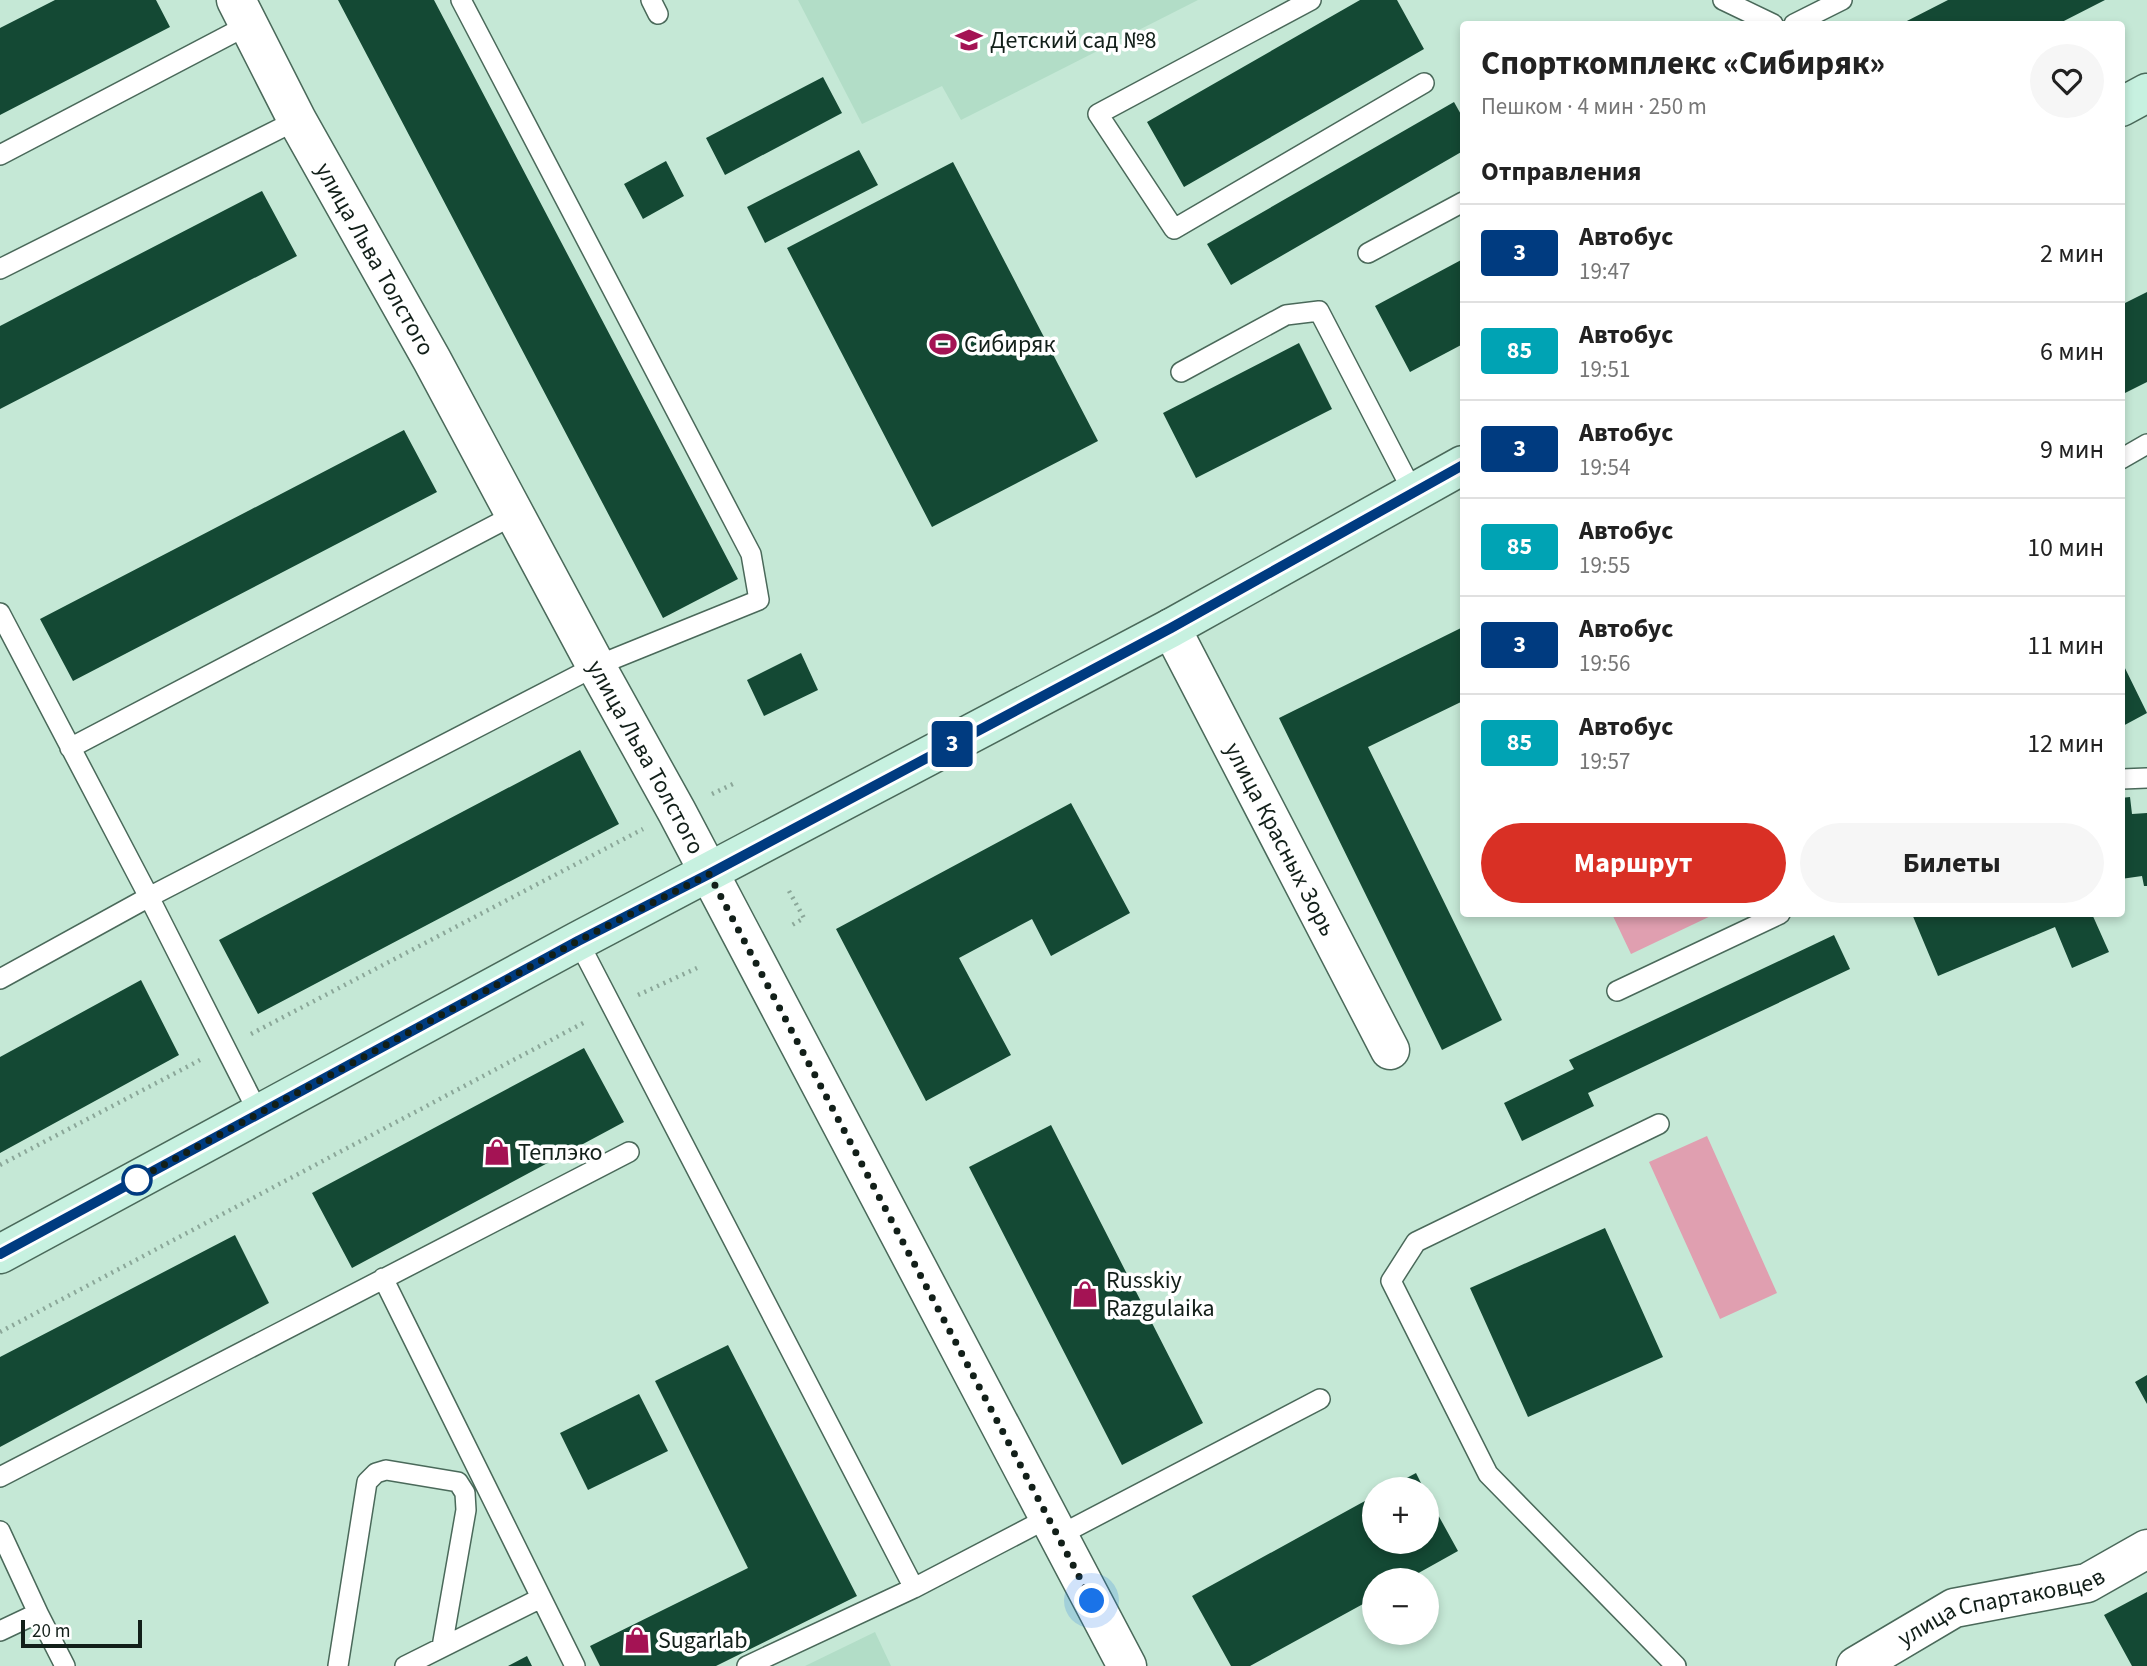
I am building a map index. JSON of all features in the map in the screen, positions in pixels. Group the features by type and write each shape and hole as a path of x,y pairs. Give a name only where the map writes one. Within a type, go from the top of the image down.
{"main road":[{"path":"2125,105 2147,93"},
{"path":"0,1254 578,941 1171,628 1460,467"}],"street":[{"name":"улица Льва Толстого","path":"243,12 297,120 432,360 709,874 1126,1666"},
{"name":"улица Красных Зорь","path":"1171,628 1390,1050"},
{"name":"улица Спартаковцев","path":"1856,1666 1954,1608 2087,1583 2147,1549"}],"lane":[{"path":"0,979 149,897 596,666 759,600 751,554 461,0"},
{"path":"1311,0 1098,114 1174,229 1424,82"},
{"path":"1723,0 1767,21"},
{"path":"1800,21 1842,0"},
{"path":"0,155 243,12"},
{"path":"0,269 297,120"},
{"path":"1368,253 1460,204"},
{"path":"1181,372 1286,315 1319,310 1413,492"},
{"path":"2125,457 2147,444"},
{"path":"70,748 514,515"},
{"path":"0,613 259,1114"},
{"path":"2125,779 2147,778"},
{"path":"1617,991 1774,917"},
{"path":"578,941 914,1588"},
{"path":"1659,1124 1416,1242 1391,1281 1488,1474 1676,1666"},
{"path":"0,1477 629,1152"},
{"path":"383,1278 575,1666"},
{"path":"747,1666 1053,1527 1320,1399"},
{"path":"338,1666 367,1482 376,1473 386,1470 458,1482 466,1493 466,1510 442,1647"},
{"path":"0,1531 65,1666"},
{"path":"405,1666 541,1598"},
{"path":"0,1631 38,1612"}],"path":[{"path":"712,794 735,783"},
{"path":"0,1165 650,825"},
{"path":"789,891 804,918 792,925"},
{"path":"0,1332 613,1007 697,968"}],"shaded area":[{"name":"Детский сад №8","path":"798,0 1198,0 961,120 942,86 862,124"},
{"path":"1613,917 1709,917 1631,954"},
{"path":"1707,1136 1777,1293 1720,1319 1649,1162"},
{"path":"875,1632 891,1666 805,1666"}],"building":[{"path":"55,0 156,0 170,27 0,115 0,28"},
{"path":"338,0 434,0 738,579 663,618"},
{"path":"1360,0 1397,0 1424,49 1184,187 1147,122"},
{"path":"1948,0 2105,0 2064,21 1907,21"},
{"path":"823,77 842,113 725,175 706,138"},
{"path":"1454,102 1460,113 1460,153 1231,285 1207,244"},
{"path":"859,150 878,185 765,243 747,207"},
{"path":"666,161 684,196 643,219 624,184"},
{"name":"Сибиряк","path":"953,162 1098,441 932,527 787,248"},
{"path":"262,191 297,256 0,409 0,326"},
{"path":"1460,261 1460,346 1410,372 1375,306"},
{"path":"2147,292 2147,382 2125,393 2125,303"},
{"path":"1299,343 1332,409 1196,478 1163,413"},
{"path":"404,430 437,492 73,681 40,619"},
{"path":"1460,628 1460,702 1368,747 1502,1020 1442,1050 1279,718"},
{"path":"801,653 818,690 764,716 747,680"},
{"path":"2125,668 2147,713 2125,725"},
{"path":"580,750 619,824 258,1014 219,940"},
{"path":"2130,797 2132,814 2147,813 2147,886 2144,886 2142,876 2125,878 2125,798"},
{"path":"1071,803 1130,913 1051,956 1032,919 959,958 1011,1055 926,1101 836,929"},
{"path":"1913,917 2093,917 2109,952 2072,968 2055,927 1938,976"},
{"path":"1834,935 1850,969 1588,1093 1594,1106 1522,1141 1504,1103 1574,1069 1569,1060"},
{"path":"141,980 179,1055 0,1153 0,1057"},
{"path":"584,1048 624,1122 352,1268 312,1193"},
{"path":"1051,1125 1203,1423 1122,1465 969,1167"},
{"path":"1605,1228 1663,1357 1528,1417 1470,1288"},
{"path":"235,1235 269,1303 0,1447 0,1357"},
{"path":"728,1345 857,1596 716,1666 600,1666 590,1646 748,1568 655,1381"},
{"path":"2147,1375 2147,1404 2135,1382"},
{"path":"639,1394 668,1451 588,1490 560,1433"},
{"path":"1362,1503 1362,1554 1439,1554 1439,1517 1458,1551 1428,1568 1362,1568 1362,1605 1250,1666 1231,1666 1192,1596"},
{"path":"2147,1592 2147,1666 2132,1666 2104,1615"},
{"path":"527,1656 532,1666 508,1666"}],"bus line":[{"name":"3","path":"0,1254 578,941 1171,628 1460,467"}],"place":[{"name":"Детский сад №8","path":"969,40"},
{"name":"Сибиряк","path":"943,344"},
{"name":"Теплэко","path":"497,1152"},
{"name":"Russkiy Razgulaika","path":"1085,1294"},
{"name":"Sugarlab","path":"637,1640"}],"route":[{"path":"137,1180 134,1181 578,941 709,874 1092,1601"}]}
